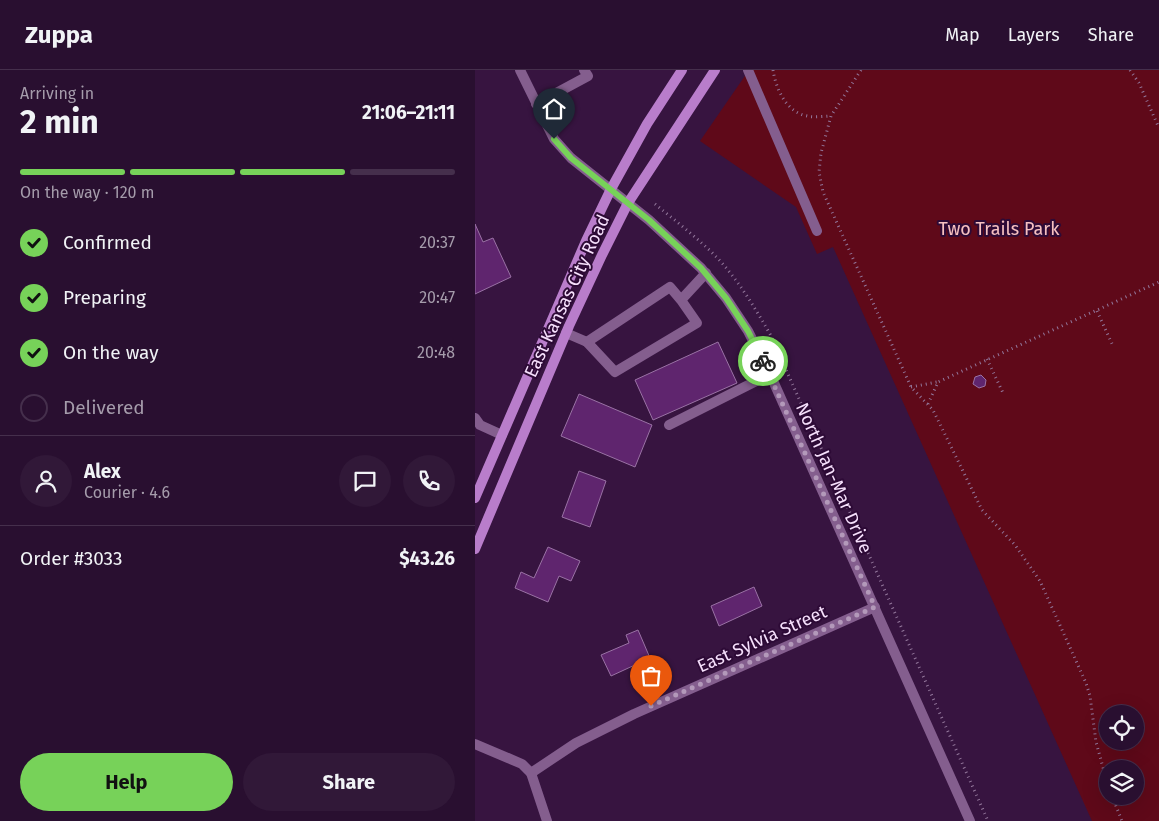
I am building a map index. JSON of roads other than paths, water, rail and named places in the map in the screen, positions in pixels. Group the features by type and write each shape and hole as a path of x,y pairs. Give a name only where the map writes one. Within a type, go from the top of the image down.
{"main road":[{"name":"East Kansas City Road","path":"475,498 575,266 611,189 647,124 682,70"},
{"name":"East Kansas City Road","path":"475,549 566,333 628,203 715,70"}],"street":[{"name":"North Jan-Mar Drive","path":"520,70 554,139 571,158 649,220 706,274 726,298 748,331 770,374 970,821"},
{"path":"536,104 588,76 585,70"},
{"path":"748,70 817,231"},
{"path":"681,300 706,274"},
{"path":"566,333 587,342 615,372 697,323 671,287 587,342"},
{"path":"669,425 770,374"},
{"path":"475,418 481,425 502,435"},
{"name":"East Sylvia Street","path":"531,773 577,743 634,714 875,607"},
{"path":"475,744 522,764 531,773 547,821"}],"park label":[{"name":"Two Trails Park","path":"999,229"}]}
